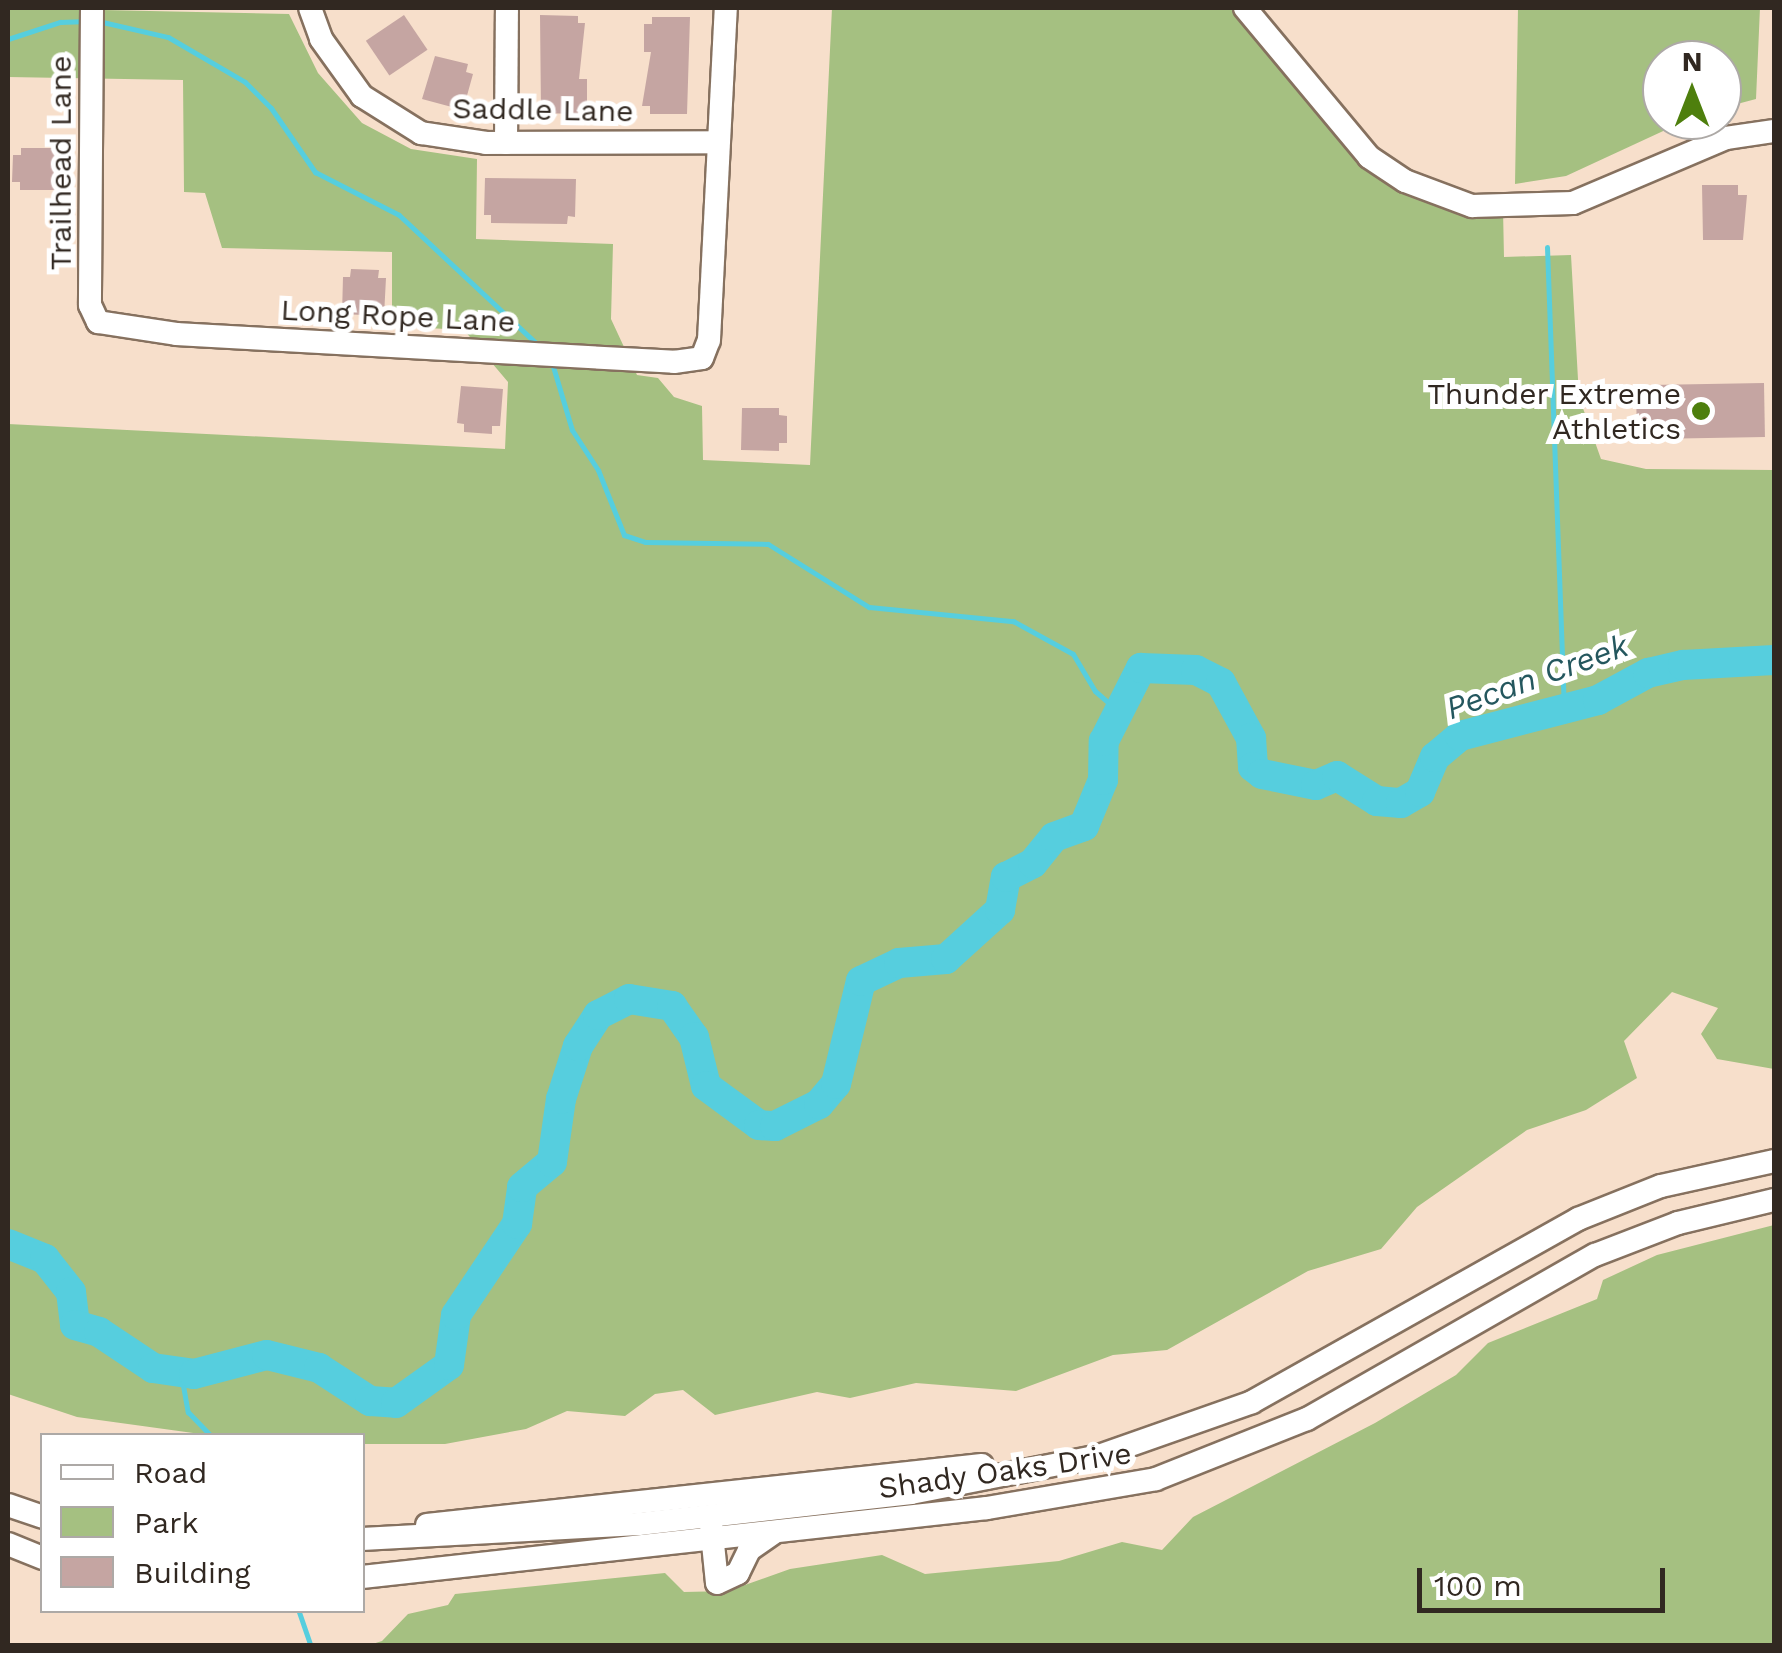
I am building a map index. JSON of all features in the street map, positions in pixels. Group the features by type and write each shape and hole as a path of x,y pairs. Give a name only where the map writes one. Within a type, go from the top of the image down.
{"street":[{"name":"Trailhead Lane","path":"92,8 93,318"},
{"name":"Saddle Lane","path":"310,8 333,58 378,111 421,134 506,143 718,142"},
{"path":"506,143 508,8"},
{"path":"718,142 726,8"},
{"path":"1245,8 1358,147 1390,172 1457,202 1504,210 1573,203 1726,138 1774,131"},
{"name":"Long Rope Lane","path":"93,318 106,326 176,334 632,359 702,358 709,340 718,142"},
{"name":"Shady Oaks Drive","path":"365,1577 711,1526 911,1493 1099,1456 1280,1388 1578,1219 1675,1182 1774,1161"},
{"name":"Shady Oaks Drive","path":"365,1538 482,1537 711,1526 776,1531 1076,1497 1194,1467 1307,1419 1595,1255 1678,1223 1774,1200"},
{"name":"Shady Oaks Drive","path":"365,1538 1149,1440"},
{"path":"8,1504 40,1516"},
{"path":"711,1526 717,1583 738,1573 752,1546 776,1531"},
{"path":"8,1544 40,1557"}],"green space":[{"path":"8,8 289,14 318,73 362,123 411,149 477,159 476,239 613,244 611,319 637,375 658,378 674,397 702,406 703,460 810,465 832,8 1245,8 1369,157 1503,209 1504,257 1571,255 1579,397 1601,459 1646,469 1774,470 1774,1069 1717,1059 1701,1034 1718,1008 1672,992 1624,1041 1637,1078 1586,1110 1527,1130 1417,1207 1381,1249 1308,1271 1167,1350 1113,1355 1016,1391 916,1383 850,1398 817,1392 715,1415 683,1390 655,1394 625,1416 567,1411 526,1429 445,1444 365,1444 365,1433 193,1433 77,1417 8,1394 8,424 505,449 508,382 464,330 392,326 392,252 222,248 205,193 184,192 183,80 8,77"},
{"path":"1518,8 1760,8 1756,99 1742,103 1742,40 1642,40 1644,140 1566,176 1515,184"},
{"path":"1774,1225 1774,1645 366,1646 382,1641 408,1614 448,1605 455,1594 665,1573 684,1592 728,1591 790,1569 882,1555 925,1574 1059,1561 1122,1542 1162,1550 1193,1517 1375,1423 1456,1375 1488,1343 1597,1299 1603,1280 1657,1255"}],"building":[{"path":"404,15 427,50 389,76 366,41"},
{"path":"540,15 578,16 578,23 585,23 579,79 587,79 587,107 579,106 578,114 541,113"},
{"path":"652,17 690,17 687,114 650,114 650,106 642,106 651,52 644,52 644,24 652,24"},
{"path":"435,56 468,64 466,72 473,74 463,110 422,99"},
{"path":"21,148 58,148 58,190 20,190 20,182 12,182 13,155 21,155"},
{"path":"485,178 576,179 575,217 568,216 567,224 491,223 491,215 484,215"},
{"path":"1702,185 1738,185 1738,195 1747,195 1743,240 1703,240"},
{"path":"351,269 379,270 378,278 386,278 384,316 342,314 343,277 350,277"},
{"name":"Thunder Extreme Athletics","path":"1764,383 1765,437 1637,439 1636,385"},
{"path":"461,386 503,389 500,426 492,426 492,434 464,432 464,424 457,423"},
{"path":"742,408 779,408 779,415 787,416 787,443 779,443 779,451 741,450"}],"waterway":[{"path":"8,39 60,22 87,21"},
{"path":"98,21 168,37 245,82 271,108 315,172 399,215 539,346"},
{"path":"1547,247 1564,706"},
{"path":"552,363 572,430 598,470 624,535 645,542 768,544 869,607 1013,621 1073,654 1095,691 1116,709"},
{"name":"Pecan Creek","path":"8,1244 45,1259 71,1292 75,1325 99,1332 153,1368 194,1374 267,1355 319,1368 370,1401 396,1403 449,1365 456,1315 517,1224 522,1187 552,1162 561,1099 578,1046 598,1015 629,999 672,1006 694,1037 706,1086 759,1125 775,1126 819,1104 836,1084 861,981 899,963 946,959 1000,910 1006,877 1033,863 1054,837 1084,826 1103,780 1104,741 1141,668 1196,670 1221,683 1251,738 1253,767 1262,774 1316,785 1337,776 1377,801 1401,803 1420,792 1435,757 1460,736 1598,700 1648,673 1683,665 1774,660"},
{"path":"181,1374 188,1412 208,1433"},
{"path":"299,1613 311,1646"}],"place":[{"name":"Thunder Extreme Athletics","path":"1701,411"}]}
